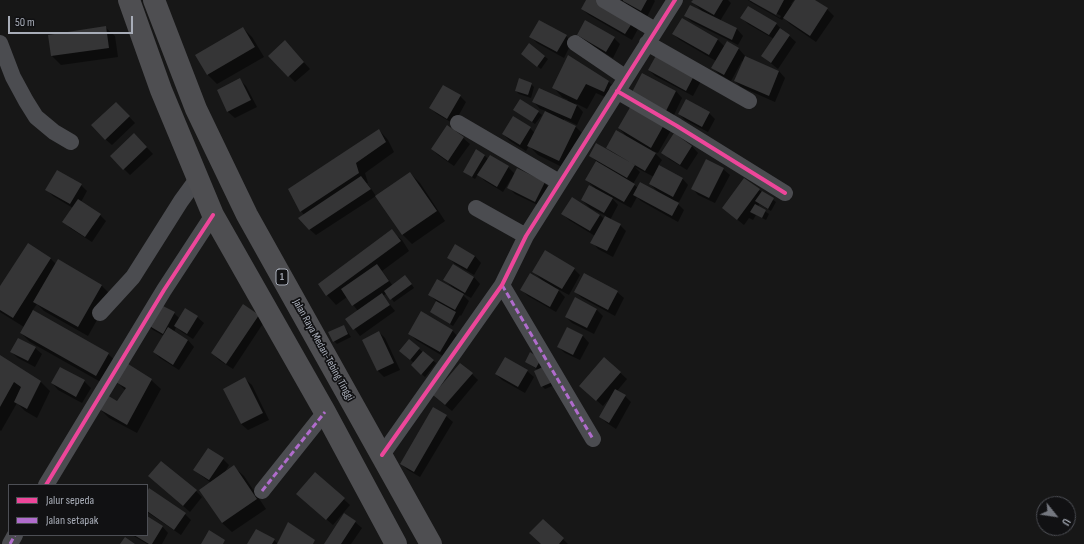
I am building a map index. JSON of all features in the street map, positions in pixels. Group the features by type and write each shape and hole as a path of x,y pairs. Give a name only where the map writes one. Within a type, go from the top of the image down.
{"highway":[{"path":"129,0 161,90 213,215 325,412 396,544"},
{"name":"Jalan Raya Medan-Tebing Tinggi","path":"154,0 196,109 247,215 431,544"}],"street":[{"path":"604,0 651,37 750,100"},
{"path":"382,455 502,285 526,236 674,0"},
{"path":"0,43 13,78 36,117 54,132 71,142"},
{"path":"575,43 625,78"},
{"path":"617,91 677,126 785,193"},
{"path":"458,123 559,182"},
{"path":"100,313 133,276 181,201 197,179"},
{"path":"476,208 526,236"},
{"path":"47,484 164,290 213,215"},
{"path":"502,285 593,439"},
{"path":"262,491 325,412"}],"building":[{"path":"586,0 599,0 634,20 625,34 581,9"},
{"path":"623,0 647,0 641,11"},
{"path":"693,0 723,0 714,15 691,2"},
{"path":"749,0 784,0 776,15"},
{"path":"795,0 815,0 828,8 810,36 783,18"},
{"path":"690,5 737,28 732,40 684,16"},
{"path":"748,6 777,23 769,35 740,18"},
{"path":"682,18 718,39 709,55 672,34"},
{"path":"539,20 567,35 557,52 529,37"},
{"path":"585,20 615,37 606,52 577,35"},
{"path":"106,26 109,48 51,56 48,35"},
{"path":"243,27 255,47 207,75 195,55"},
{"path":"780,28 790,35 771,63 761,56"},
{"path":"285,40 304,62 288,77 268,56"},
{"path":"727,41 739,48 724,75 711,68"},
{"path":"529,43 545,56 537,67 521,54"},
{"path":"658,52 696,72 686,91 648,70"},
{"path":"568,55 609,81 604,92 586,84 577,100 552,88"},
{"path":"745,56 779,71 769,96 734,81"},
{"path":"642,73 676,91 666,111 631,94"},
{"path":"240,78 251,100 227,112 217,90"},
{"path":"519,78 532,83 528,95 515,91"},
{"path":"443,85 461,95 447,119 429,108"},
{"path":"539,88 577,105 571,119 532,102"},
{"path":"520,99 539,111 532,122 513,110"},
{"path":"686,99 710,112 702,127 678,114"},
{"path":"116,102 130,116 105,140 91,125"},
{"path":"632,104 665,123 651,148 618,128"},
{"path":"545,111 576,126 559,161 527,146"},
{"path":"513,116 531,127 520,145 502,134"},
{"path":"447,125 464,137 448,161 431,149"},
{"path":"379,129 386,142 356,163 359,173 300,212 288,189"},
{"path":"616,130 656,153 645,171 606,148"},
{"path":"134,133 147,147 123,170 110,156"},
{"path":"674,133 692,146 680,165 661,153"},
{"path":"596,143 635,165 627,178 589,156"},
{"path":"476,149 485,155 472,177 463,172"},
{"path":"490,155 509,166 497,187 477,175"},
{"path":"706,159 724,168 709,198 691,189"},
{"path":"596,161 635,184 624,202 585,180"},
{"path":"659,165 683,178 673,197 649,184"},
{"path":"517,168 545,182 535,202 507,188"},
{"path":"57,170 82,184 70,204 45,190"},
{"path":"410,172 437,211 402,235 375,196"},
{"path":"361,176 371,189 309,230 298,218"},
{"path":"744,178 760,189 737,220 722,208"},
{"path":"640,182 679,203 672,216 633,195"},
{"path":"589,185 613,198 604,213 581,200"},
{"path":"762,191 774,198 768,209 755,201"},
{"path":"572,197 600,215 590,231 561,214"},
{"path":"78,199 101,214 85,237 62,222"},
{"path":"755,204 766,210 762,218 750,212"},
{"path":"605,216 621,224 607,251 590,243"},
{"path":"392,229 401,241 326,296 318,284"},
{"path":"28,243 51,258 13,318 0,310 0,286"},
{"path":"455,244 475,256 467,269 447,258"},
{"path":"545,250 575,268 562,289 532,272"},
{"path":"58,259 102,285 78,327 33,302"},
{"path":"377,264 389,281 352,306 341,289"},
{"path":"453,264 474,277 465,293 443,280"},
{"path":"530,273 559,290 550,307 520,290"},
{"path":"584,273 618,291 608,310 574,292"},
{"path":"405,275 412,284 390,300 384,291"},
{"path":"437,279 464,294 455,310 428,295"},
{"path":"382,293 390,305 353,330 345,319"},
{"path":"575,297 597,309 587,328 565,317"},
{"path":"436,301 456,312 450,324 430,312"},
{"path":"157,303 175,312 163,334 146,324"},
{"path":"243,304 259,315 226,364 211,353"},
{"path":"185,308 198,316 187,334 174,326"},
{"path":"33,310 109,353 96,376 20,333"},
{"path":"421,311 453,330 440,352 408,334"},
{"path":"344,325 348,334 333,342 328,332"},
{"path":"168,327 188,340 173,365 153,352"},
{"path":"567,327 583,335 573,355 557,347"},
{"path":"379,331 394,363 377,371 362,340"},
{"path":"18,338 36,347 28,361 10,352"},
{"path":"409,339 420,348 410,360 399,351"},
{"path":"423,351 434,360 421,375 411,365"},
{"path":"530,352 541,359 536,368 525,362"},
{"path":"0,355 41,381 27,409 14,402 21,387 14,382 0,407"},
{"path":"505,357 528,370 518,387 495,374"},
{"path":"604,357 621,372 596,401 579,386"},
{"path":"125,362 152,379 127,425 99,409 107,395 117,401 126,388 114,381"},
{"path":"460,363 473,373 445,405 433,395"},
{"path":"547,365 555,381 541,387 534,371"},
{"path":"60,367 85,380 76,397 51,383"},
{"path":"245,377 263,413 241,424 223,389"},
{"path":"615,389 626,395 609,423 599,417"},
{"path":"433,407 447,415 414,472 400,464"},
{"path":"208,448 224,458 209,480 193,470"},
{"path":"161,461 197,490 183,506 148,476"},
{"path":"234,465 257,499 222,523 199,490"},
{"path":"315,472 345,498 326,520 296,494"},
{"path":"149,488 186,513 174,530 148,512"},
{"path":"344,513 356,521 341,544 324,544"},
{"path":"148,517 163,526 152,544 149,544 136,536 148,536"},
{"path":"543,519 564,538 559,544 541,544 529,533"},
{"path":"288,522 315,540 313,544 277,544"},
{"path":"256,529 275,539 272,544 247,544"},
{"path":"209,530 225,540 223,544 201,544"},
{"path":"125,537 135,544 120,544"}],"marked path":[{"path":"502,285 593,439"},
{"path":"262,491 325,412"},
{"path":"10,544 14,536"}],"cycle path":[{"path":"382,455 502,285 526,236 675,0"},
{"path":"617,91 677,126 785,193"},
{"path":"47,484 164,290 213,215"}]}
